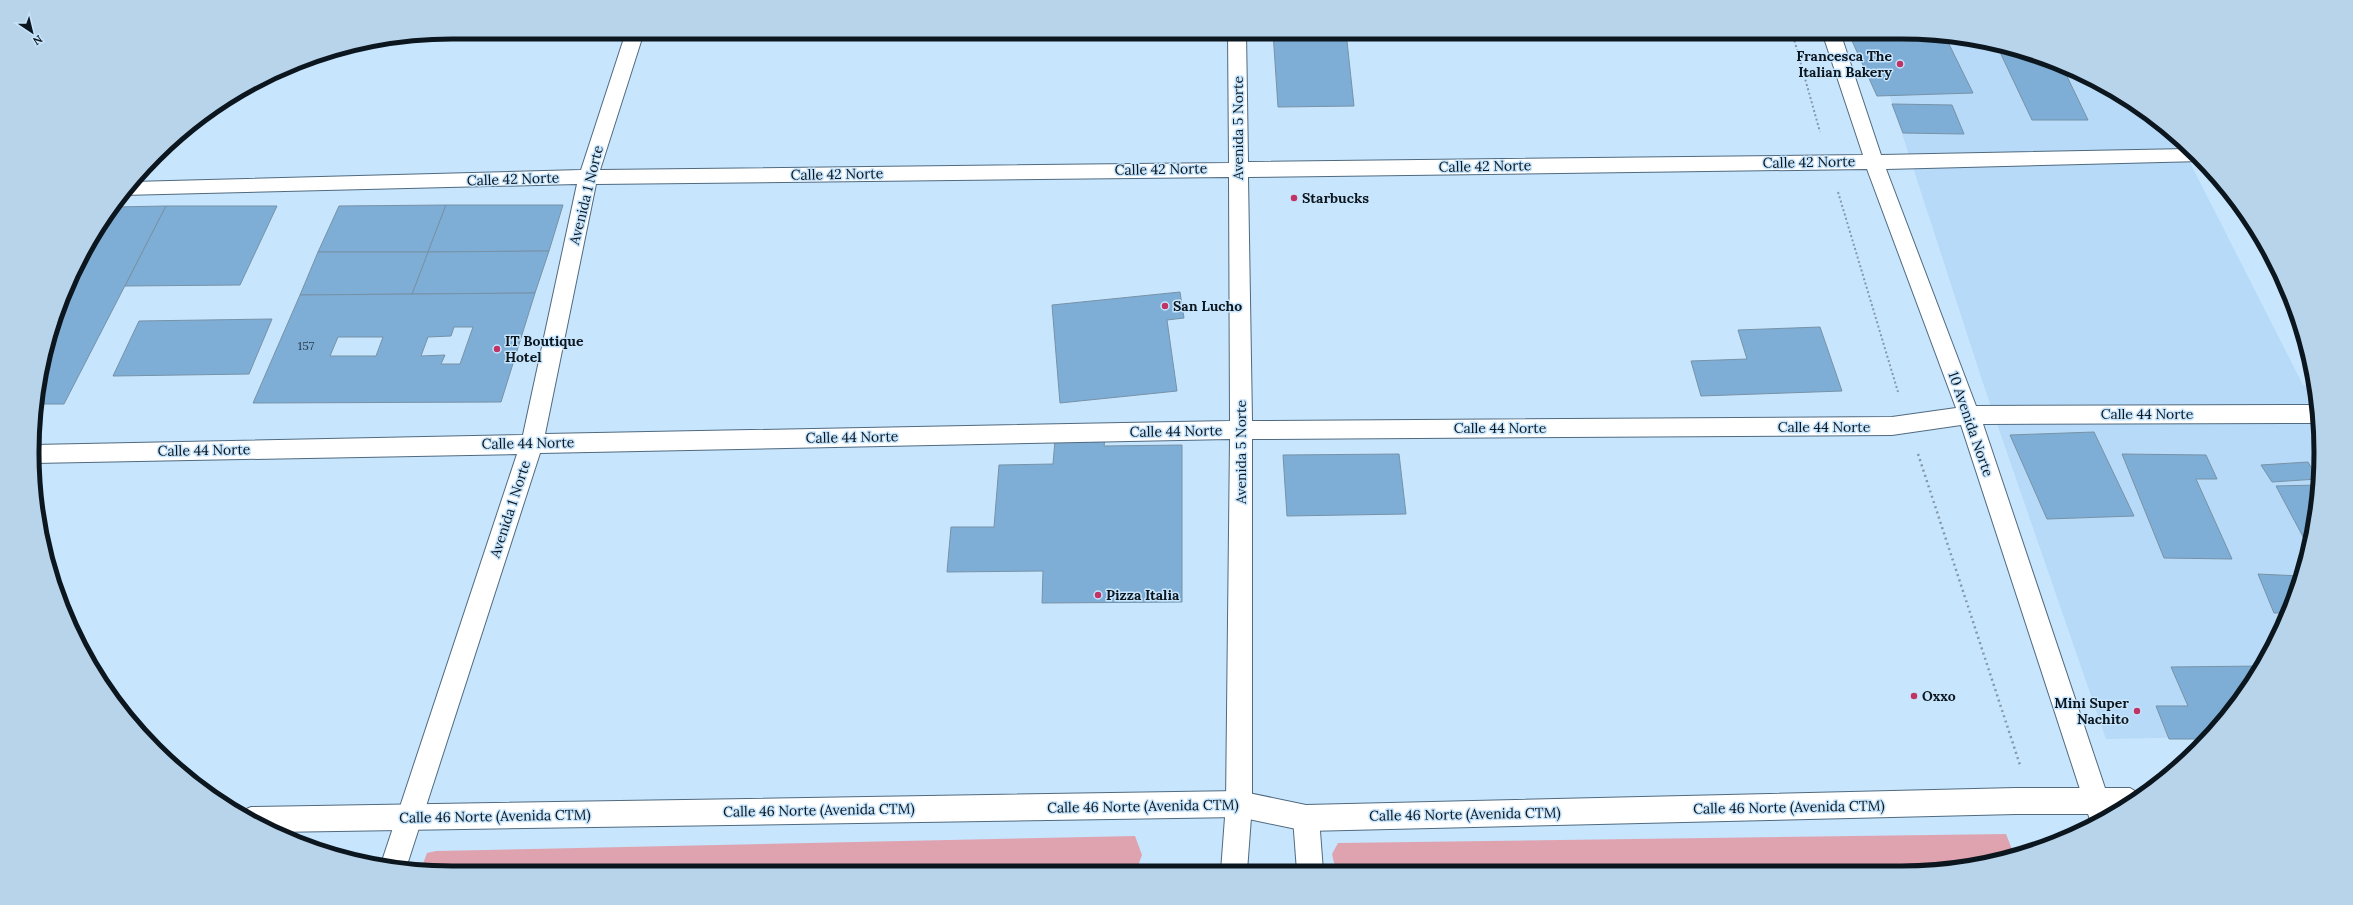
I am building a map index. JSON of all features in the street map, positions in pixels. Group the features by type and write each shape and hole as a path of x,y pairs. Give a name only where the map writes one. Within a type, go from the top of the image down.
{"street":[{"name":"Avenida 1 Norte","path":"395,861 532,443 588,177 634,39"},
{"name":"Avenida 5 Norte","path":"1234,866 1239,804 1241,430 1237,39"},
{"name":"10 Avenida Norte","path":"1833,39 1874,160 1969,415 2099,810"},
{"name":"Calle 42 Norte","path":"134,189 588,177 2189,156"},
{"name":"Calle 44 Norte","path":"39,454 1241,430 1908,425 1969,415 2312,414"},
{"name":"Calle 46 Norte (Avenida CTM)","path":"264,820 1239,804 1306,818 2032,801 2099,810 2116,805"},
{"path":"1306,818 1310,866"}],"shaded area":[{"path":"1871,39 1928,40 1981,47 2008,53 2059,70 2107,94 2152,124 2185,153 2303,385 2308,385 2313,425 2313,480 2306,533 2300,560 2283,611 2259,659 2229,704 2200,737 2106,739 1984,386"},
{"path":"2006,834 2012,851 1981,858 1954,862 1900,866 1337,866 1334,863 1332,854 1338,843"},
{"path":"1135,836 1142,855 1138,866 452,866 423,865 427,853 436,851"}],"building":[{"path":"1273,39 1347,39 1354,106 1278,107"},
{"path":"1851,39 1900,39 1948,42 1973,93 1877,96"},
{"path":"1999,51 2033,61 2065,73 2088,120 2032,120"},
{"path":"1892,104 1952,105 1964,134 1903,133"},
{"path":"446,205 428,252 318,252 339,206"},
{"path":"446,205 563,205 549,251 428,252"},
{"path":"166,206 64,404 42,404 53,345 70,294 94,246 120,207"},
{"path":"166,206 277,206 240,285 125,286"},
{"path":"549,251 535,293 412,294 428,252"},
{"path":"318,252 428,252 412,294 300,295"},
{"path":"1180,292 1184,318 1167,320 1177,391 1060,403 1052,305"},
{"path":"535,293 501,402 253,403 300,295","holes":["454,327 473,327 460,364 441,364 445,355 421,356 428,337 451,336","338,337 383,337 376,356 330,356"]},
{"path":"272,319 249,374 113,376 139,321"},
{"path":"1820,327 1842,391 1701,396 1691,361 1747,359 1738,330"},
{"path":"2094,432 2134,516 2047,519 2010,435"},
{"path":"1105,439 1104,446 1182,445 1182,602 1042,603 1043,571 947,572 951,527 994,527 999,465 1053,464 1055,440"},
{"path":"1399,454 1406,514 1287,516 1283,455"},
{"path":"2122,454 2206,455 2217,479 2196,479 2232,559 2164,558"},
{"path":"2308,462 2313,471 2313,479 2272,482 2261,465"},
{"path":"2312,485 2305,540 2276,486"},
{"path":"2258,574 2295,576 2282,613 2274,613"},
{"path":"2254,666 2229,704 2198,739 2169,739 2156,706 2188,706 2171,667"}],"place":[{"name":"Francesca The Italian Bakery","path":"1900,64"},
{"name":"Starbucks","path":"1294,198"},
{"name":"San Lucho","path":"1165,306"},
{"name":"IT Boutique Hotel","path":"497,349"},
{"name":"Pizza Italia","path":"1098,595"},
{"name":"Oxxo","path":"1914,696"},
{"name":"Mini Super Nachito","path":"2137,711"}]}
